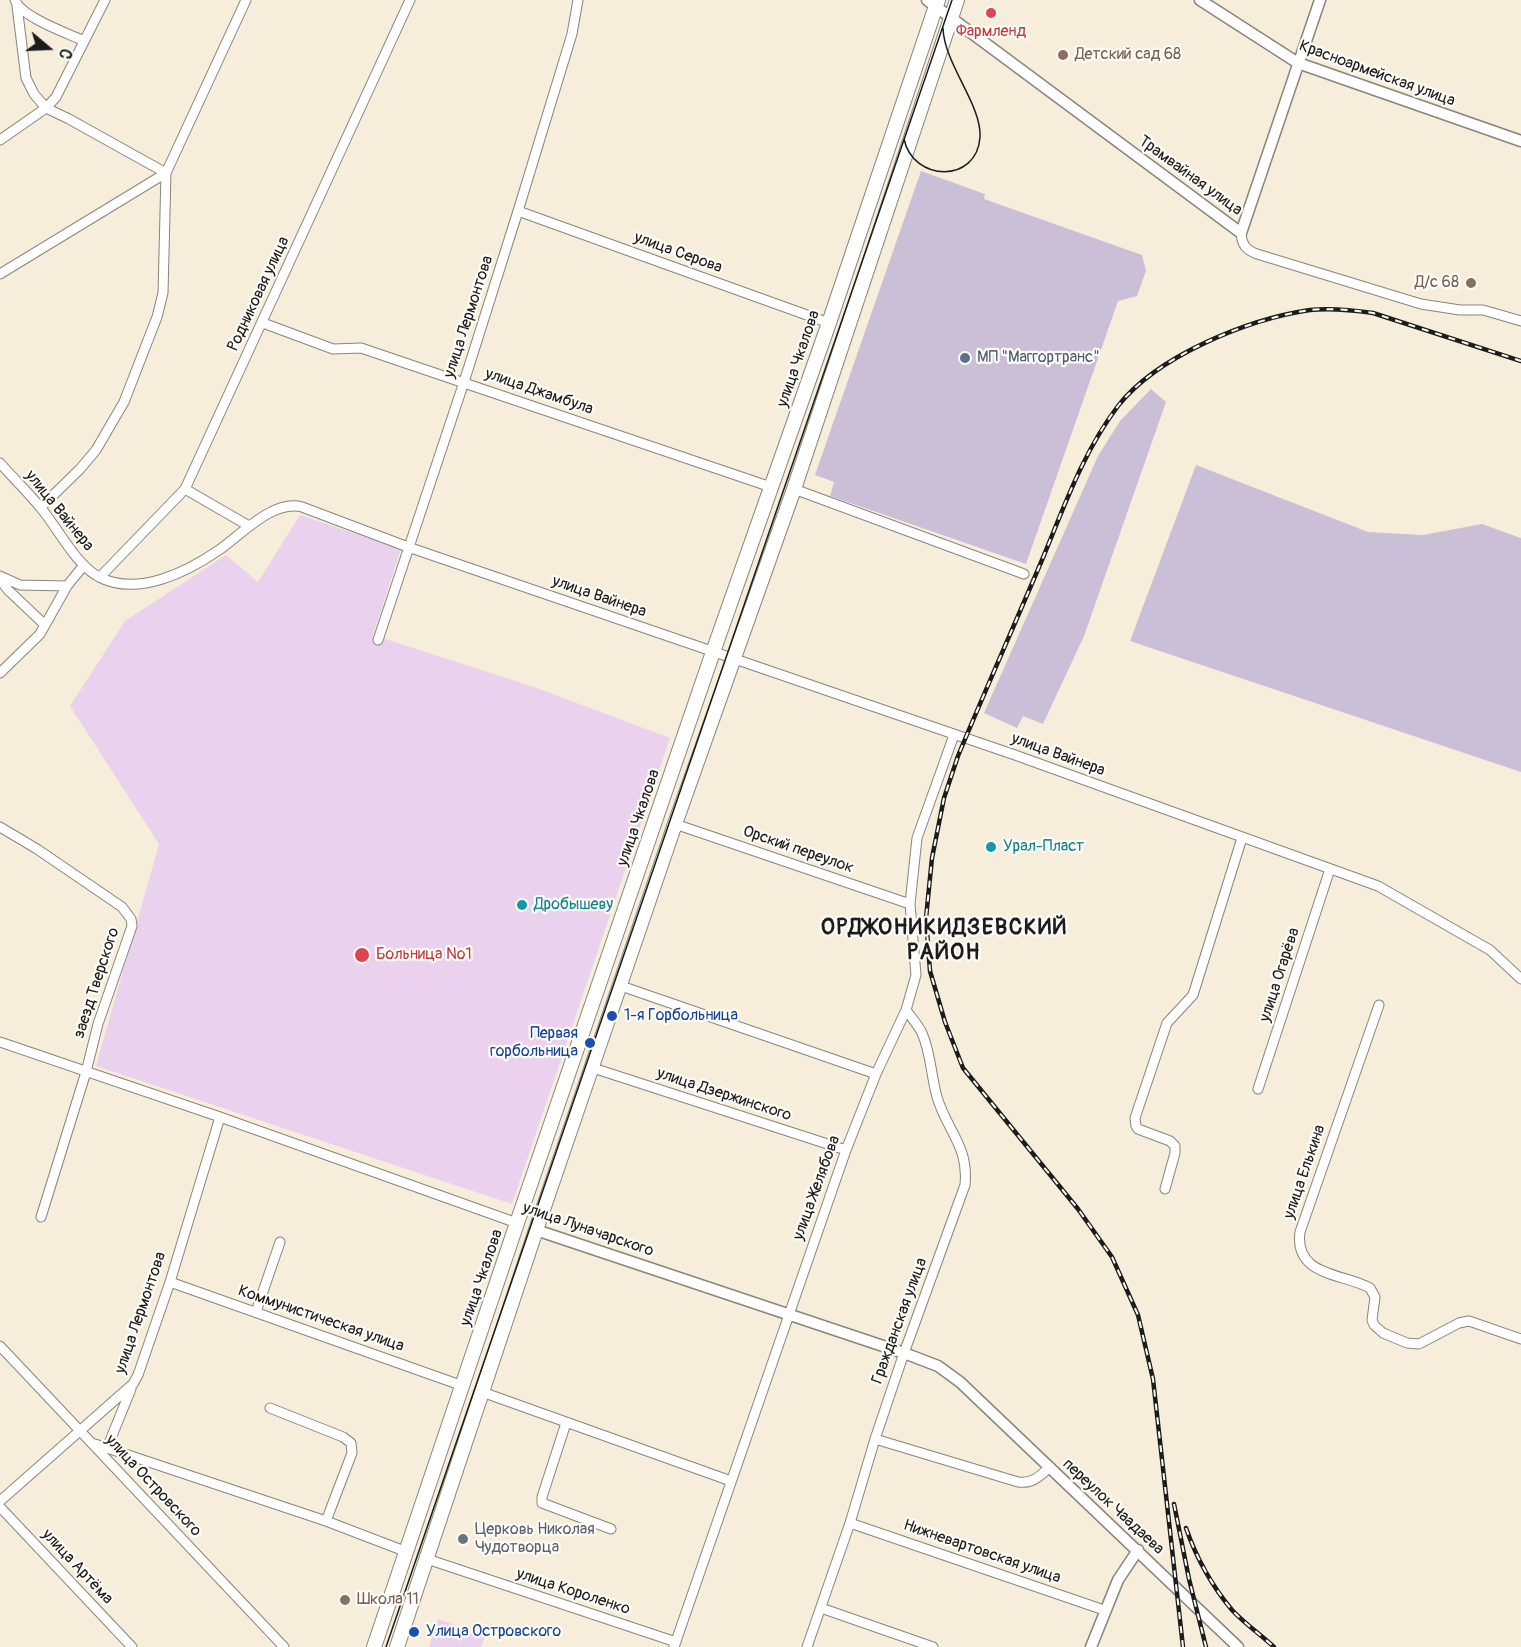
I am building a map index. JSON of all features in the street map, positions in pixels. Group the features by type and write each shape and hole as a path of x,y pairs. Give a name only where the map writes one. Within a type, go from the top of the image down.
{"main road":[{"path":"397,1647 675,824 794,489 957,0"},
{"name":"улица Чкалова","path":"374,1647 713,652 829,323 934,2"},
{"name":"улица Луначарского","path":"517,1223 536,1230"}],"street":[{"path":"0,140 46,108 61,88 105,0"},
{"path":"41,507 96,450 124,402 157,317 163,292 166,173 246,0"},
{"name":"Родниковая улица","path":"100,577 185,489 410,0"},
{"name":"улица Лермонтова","path":"378,640 518,211 572,34 578,0"},
{"name":"Красноармейская улица","path":"1200,0 1298,63 1521,141"},
{"path":"1241,232 1320,0"},
{"name":"Трамвайная улица","path":"934,2 951,18 1241,232 1244,246 1257,254 1421,304 1460,310 1483,310 1521,321"},
{"path":"16,3 28,15 84,41"},
{"path":"16,3 26,78 34,94 46,108 166,173"},
{"path":"0,274 166,173"},
{"name":"улица Серова","path":"518,211 829,323"},
{"name":"улица Джамбула","path":"263,323 333,349 361,348 771,487"},
{"name":"улица Вайнера","path":"0,463 41,507 84,565 100,577 131,584 164,579 197,564 221,549 249,526 285,507 294,505 408,547 954,735 1378,886 1490,950 1521,979"},
{"path":"185,489 249,526"},
{"path":"794,489 1024,574"},
{"path":"0,674 40,634 66,586 84,565"},
{"path":"0,578 20,585 36,587 66,586"},
{"path":"0,578 8,590 45,625"},
{"name":"улица Желябова","path":"675,1644 846,1150 876,1074 906,1010 916,975 910,904 916,838 954,735"},
{"name":"Орский переулок","path":"675,824 910,904"},
{"name":"заезд Тверского","path":"0,827 37,849 122,907 131,919 130,934 98,1024 86,1072"},
{"path":"1165,1189 1175,1146 1170,1141 1138,1129 1135,1118 1167,1023 1193,996 1242,838"},
{"name":"улица Огарёва","path":"1258,1089 1330,869"},
{"path":"621,986 876,1074"},
{"name":"улица Елькина","path":"1379,1005 1300,1233 1298,1244 1301,1254 1317,1269 1370,1288 1376,1297 1372,1320 1374,1325 1383,1333 1399,1340 1419,1344 1469,1320 1521,1339"},
{"name":"Гражданская улица","path":"807,1647 850,1523 875,1438 964,1185 966,1171 962,1150 938,1098 930,1059 921,1032 906,1010"},
{"name":"улица Луначарского","path":"0,1042 220,1117 517,1223"},
{"name":"улица Дзержинского","path":"593,1068 846,1150"},
{"path":"41,1217 86,1072"},
{"name":"улица Лермонтова","path":"0,1501 133,1384 170,1282 220,1117"},
{"name":"улица Луначарского","path":"536,1230 938,1366 960,1382 1050,1467"},
{"path":"256,1312 280,1242"},
{"name":"Коммунистическая улица","path":"170,1282 463,1386"},
{"name":"улица Островского","path":"0,1346 284,1647"},
{"path":"107,1448 133,1384"},
{"path":"482,1392 731,1481"},
{"path":"270,1408 344,1437 351,1443 352,1453 326,1521"},
{"path":"566,1423 542,1503 611,1529"},
{"name":"переулок Чаадаева","path":"875,1438 1026,1483 1034,1481 1050,1467 1238,1647"},
{"path":"92,1443 326,1521 407,1552"},
{"name":"улица Артёма","path":"0,1507 132,1647"},
{"name":"Нижневартовская улица","path":"850,1523 1104,1610"},
{"path":"1091,1647 1118,1580 1138,1550"},
{"name":"улица Короленко","path":"427,1559 675,1644"},
{"path":"821,1608 933,1647"}],"shaded area":[{"path":"921,171 985,194 984,199 1142,255 1146,271 1137,296 1118,301 1026,564 830,496 834,482 815,475"},
{"path":"1151,389 1166,402 1084,636 1043,724 1023,716 1017,728 984,713 1098,456 1120,421"},
{"path":"1196,465 1368,532 1423,535 1482,524 1521,538 1521,772 1130,641"},
{"name":"Больница №1","path":"300,515 401,549 373,635 534,687 670,738 512,1204 96,1066 159,844 70,706 125,621 226,555 258,582"},
{"path":"438,1619 485,1636 481,1647 429,1647"}],"tram line":[{"path":"386,1647 952,0"},
{"path":"904,139 910,153 919,163 931,170 944,172 957,170 968,163 976,152 980,137 979,125 949,56 943,28"}],"railway":[{"path":"1183,1647 1153,1379 1138,1315 1112,1257 1078,1209 963,1068 945,1022 930,971 926,918 932,858 944,798 958,756 1084,461 1118,406 1156,371 1180,356 1232,331 1286,315 1325,309 1373,313 1521,361"},
{"path":"1174,1504 1206,1647"},
{"path":"1186,1528 1205,1571 1225,1601 1237,1615 1274,1647"}],"place":[{"name":"Фармленд","path":"991,13"},
{"name":"Детский сад 68","path":"1063,55"},
{"name":"Д/с 68","path":"1471,283"},
{"name":"МП \"Маггортранс\"","path":"965,358"},
{"name":"Урал-Пласт","path":"991,847"},
{"name":"Дробышеву","path":"522,905"},
{"name":"Больница №1","path":"362,955"},
{"name":"1-я Горбольница","path":"612,1016"},
{"name":"Первая горбольница","path":"590,1043"},
{"name":"Церковь Николая Чудотворца","path":"463,1539"},
{"name":"Школа 11","path":"345,1600"},
{"name":"Улица Островского","path":"414,1632"}],"district":[{"name":"ОРДЖОНИКИДЗЕВСКИЙ РАЙОН","path":"944,940"}]}
